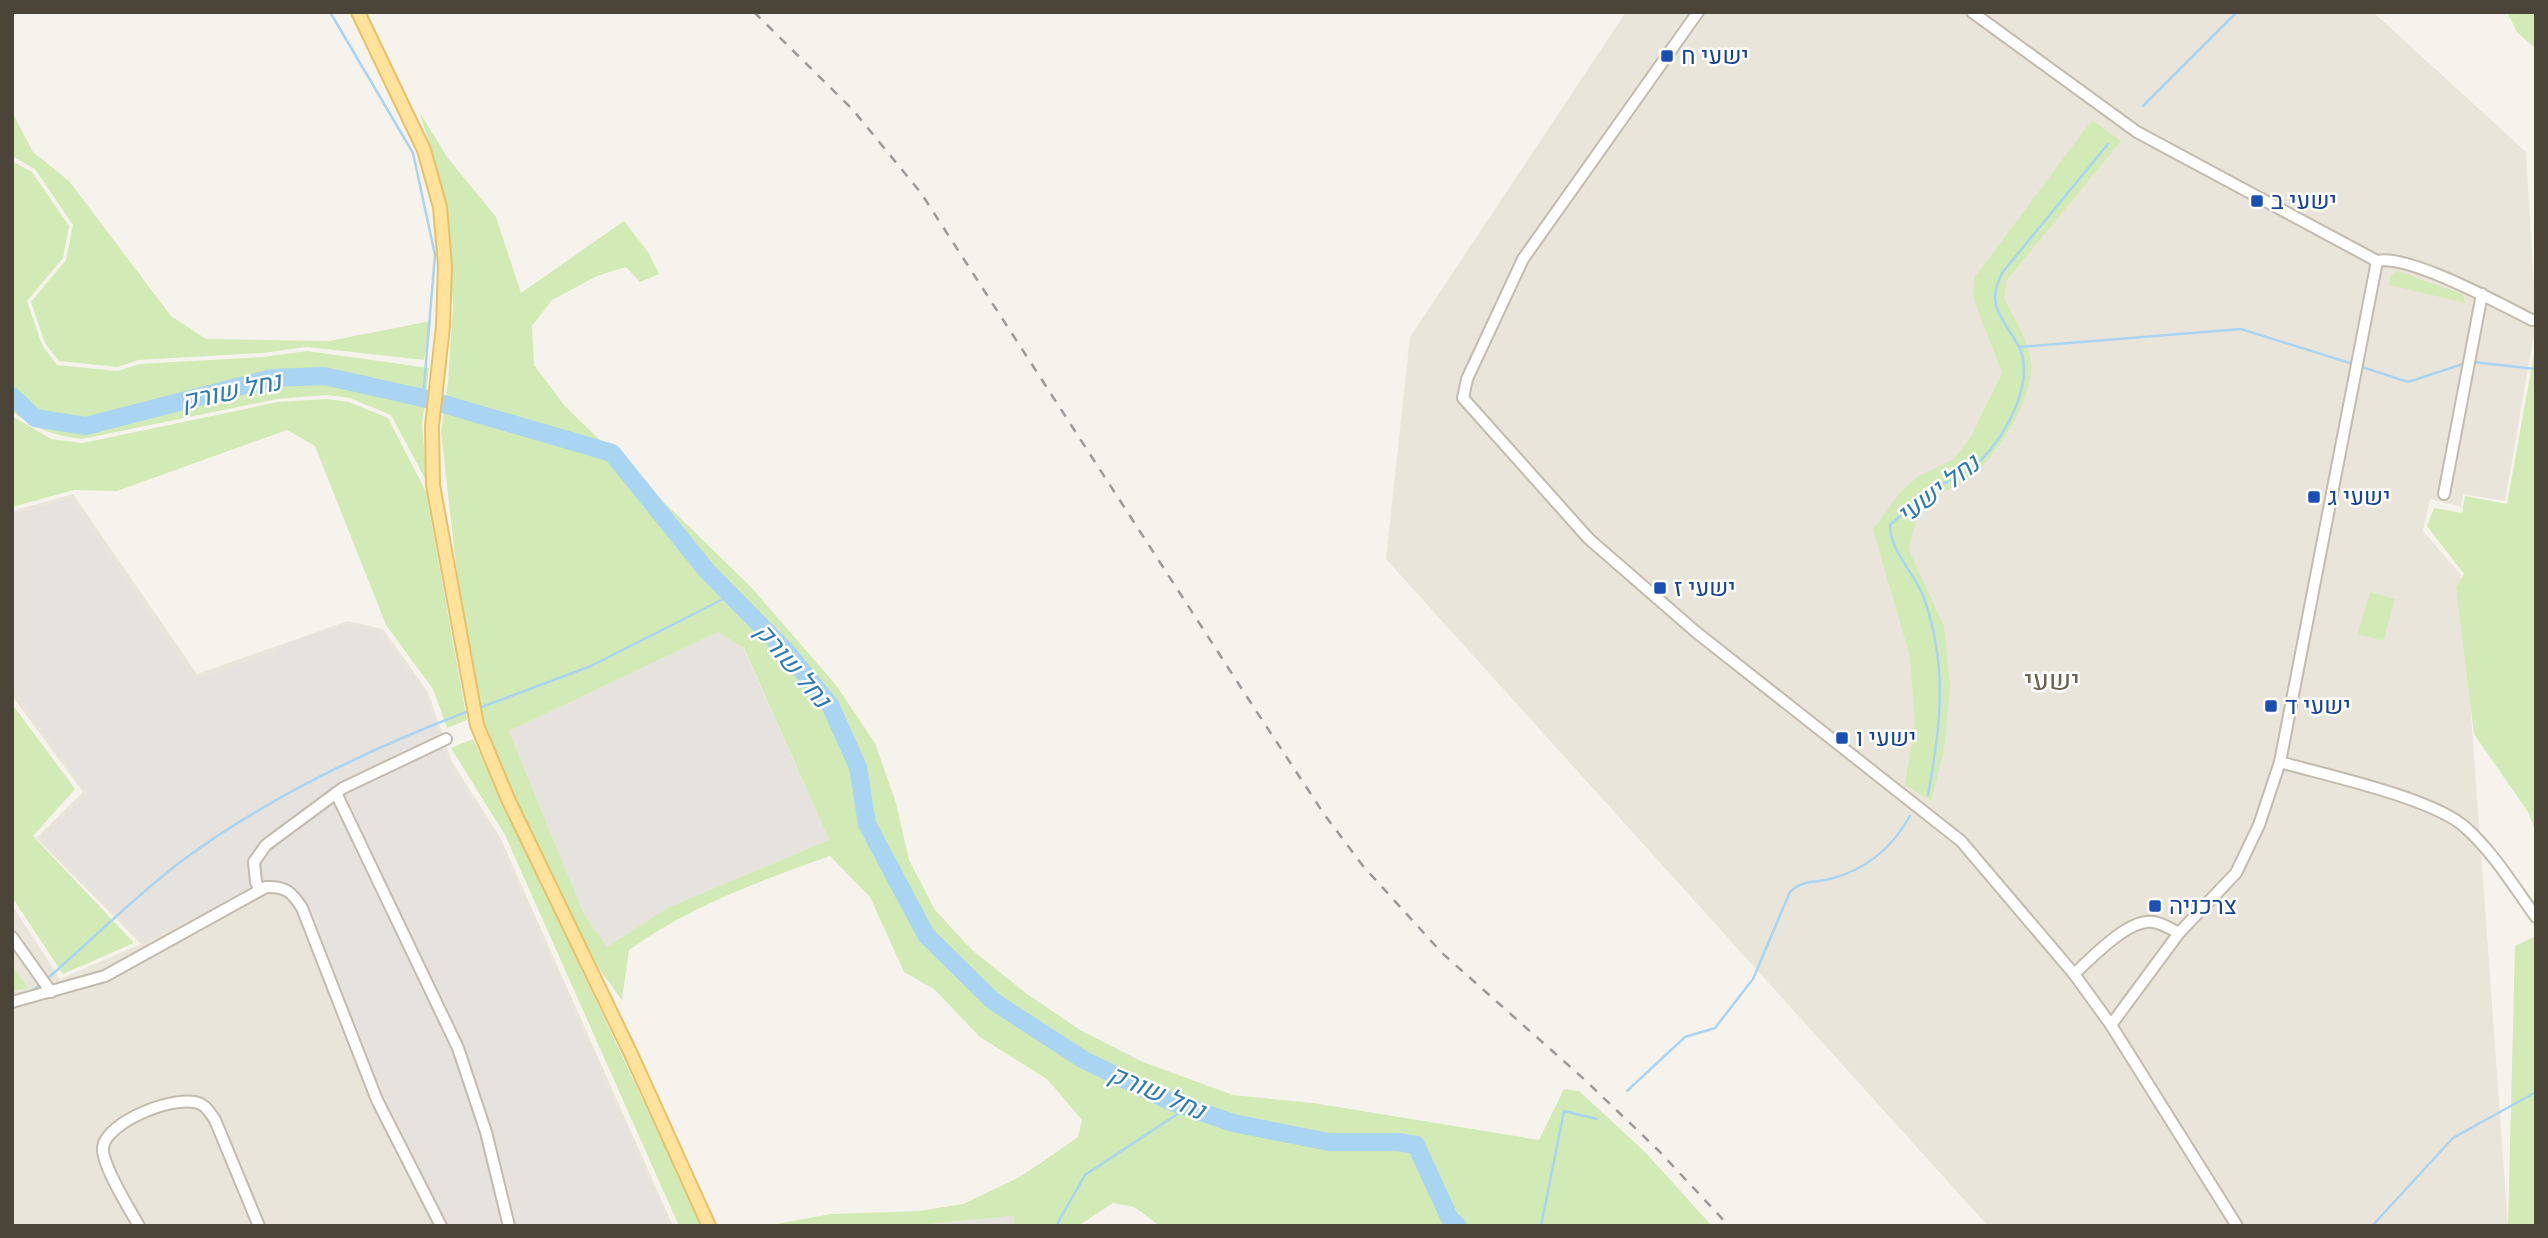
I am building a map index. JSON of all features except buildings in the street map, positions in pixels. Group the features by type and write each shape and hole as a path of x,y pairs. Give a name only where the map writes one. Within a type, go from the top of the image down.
{"main road":[{"path":"358,12 419,139 440,207 445,266 443,326 432,426 433,485 477,725 508,799 631,1054 709,1226"}],"street":[{"path":"1698,12 1523,259 1467,379 1463,398 1599,547 1696,632 1961,841 2074,974 2111,1025 2237,1226"},
{"path":"1972,12 2137,132 2377,261 2399,261 2482,295 2532,320"},
{"path":"2111,1025 2179,933 2236,873 2259,825 2280,762 2377,261"},
{"path":"2444,494 2482,295"},
{"path":"260,890 254,871 258,854 336,793 446,739"},
{"path":"2280,762 2440,810 2465,826 2484,846 2536,917"},
{"path":"336,793 467,1072 486,1132 509,1226"},
{"path":"12,1002 105,976 260,890 279,886 288,890 302,908 377,1100 441,1226"},
{"path":"2074,974 2113,939 2133,927 2155,922 2179,933"},
{"path":"12,937 51,992"},
{"path":"139,1226 104,1155 106,1140 127,1120 162,1106 189,1101 206,1107 215,1120 259,1226"}],"shaded area":[{"name":"ישעי","path":"1626,12 2373,12 2526,152 2536,322 2505,501 2463,494 2461,507 2430,499 2423,531 2461,575 2508,1226 1988,1226 1386,559 1410,337"},
{"path":"73,494 197,674 348,621 383,629 428,692 452,762 500,837 673,1226 12,1226 12,905 60,979 141,944 36,838 83,792 12,696 12,511"},
{"path":"71,498 195,680 273,652 289,642 350,624 379,631 425,692 449,765 497,839 670,1226 448,1226 373,1071 313,911 296,887 267,881 143,942 40,838 88,794 12,689 12,515"},
{"path":"718,632 743,647 829,840 667,908 607,947 584,914 509,731"},
{"path":"1013,1216 1014,1226 909,1226"}],"green space":[{"path":"2507,12 2536,12 2536,49 2517,32"},
{"path":"12,112 33,152 69,181 171,316 206,339 329,341 431,321 424,360 307,347 262,353 138,360 118,367 59,361 45,343 31,302 66,260 73,225 35,169 12,156"},
{"path":"420,113 447,157 496,217 521,293 624,221 648,252 659,274 640,282 626,267 597,276 552,300 532,326 534,365 565,406 751,587 836,685 875,743 896,803 909,860 935,910 972,950 1027,994 1080,1030 1143,1062 1233,1095 1313,1103 1539,1140 1564,1089 1579,1091 1645,1152 1712,1226 1160,1226 1134,1207 1113,1203 1078,1226 1014,1226 1013,1216 909,1226 765,1226 831,1214 919,1211 963,1204 1018,1178 1054,1154 1078,1137 1082,1120 1048,1080 980,1037 934,989 904,972 870,897 830,856 752,885 701,908 629,950 622,1000 585,950 506,787 483,722 457,573 441,432 448,382 453,306 449,236 442,188","holes":["718,632 744,648 829,840 667,908 607,947 584,914 509,731"]},
{"path":"2092,120 2121,141 2006,281 2004,299 2024,338 2031,363 2031,377 2020,409 2002,441 1970,478 1927,502 1919,514 1912,536 1909,550 1944,626 1950,687 1944,750 1931,801 1905,785 1915,721 1910,657 1873,529 1902,490 1919,476 1954,459 1971,437 2002,373 1973,297 1975,277"},
{"path":"12,161 32,172 69,226 63,258 27,301 42,345 57,365 118,371 139,364 263,357 307,351 429,368 422,425 427,482 391,415 350,398 327,395 277,399 82,439 45,431 12,411"},
{"path":"2397,271 2462,294 2466,303 2389,285 2390,276"},
{"path":"2536,343 2536,832 2528,812 2474,734 2456,587 2464,574 2427,526 2434,508 2462,513 2465,496 2507,504"},
{"path":"327,399 349,402 388,418 426,492 467,720 447,728 433,689 386,625 315,446 287,430 117,491 74,490 12,507 12,416 51,439 83,443 278,402"},
{"path":"2370,592 2395,599 2383,641 2358,634"},
{"path":"12,704 75,789 33,836 134,943 63,974 12,897"},
{"path":"473,739 700,1226 679,1226 505,835 451,748"},
{"path":"2536,936 2536,1226 2508,1226 2515,946"},
{"path":"12,965 28,988 12,991"}],"waterway":[{"path":"330,12 413,153 435,255 423,398"},
{"name":"נחל ישעי","path":"2143,106 2237,12"},
{"name":"נחל ישעי","path":"1928,795 1939,720 1937,648 1924,598 1898,553 1890,525 1917,500 1976,465 1991,449 2009,422 2021,390 2023,359 1998,311 1995,294 1997,284 2002,273 2108,144"},
{"path":"2020,347 2241,329 2353,364"},
{"path":"2473,362 2536,369"},
{"path":"2359,366 2408,382 2466,363"},
{"name":"נחל שורק","path":"12,396 35,418 86,426 272,378 324,376 423,398 612,453 707,571 786,651 830,705 858,767 867,824 926,935 993,1001 1084,1060 1169,1101 1233,1123 1329,1142 1398,1142 1416,1145 1450,1219 1458,1226"},
{"path":"479,708 591,666 731,595"},
{"path":"47,979 165,874 250,815 358,758 469,711"},
{"name":"נחל ישעי","path":"1627,1091 1685,1037 1715,1028 1753,979 1790,892 1804,884 1843,875 1866,864 1886,848 1910,816"},
{"path":"31,992 42,983"},
{"path":"2372,1226 2453,1138 2536,1092"},
{"path":"1056,1226 1085,1175 1188,1107"},
{"path":"1541,1226 1564,1111 1597,1119"}],"railway":[{"path":"754,12 853,110 921,193 1249,700 1324,814 1363,866 1442,953 1585,1080 1659,1151 1729,1226"}],"place":[{"name":"ישעי ח","path":"1667,56"},
{"name":"ישעי ב","path":"2257,201"},
{"name":"ישעי ג","path":"2314,497"},
{"name":"ישעי ז","path":"1660,588"},
{"name":"ישעי ד","path":"2271,706"},
{"name":"ישעי ו","path":"1842,738"},
{"name":"צרכניה","path":"2155,906"}],"district":[{"name":"ישעי","path":"2052,680"}]}
